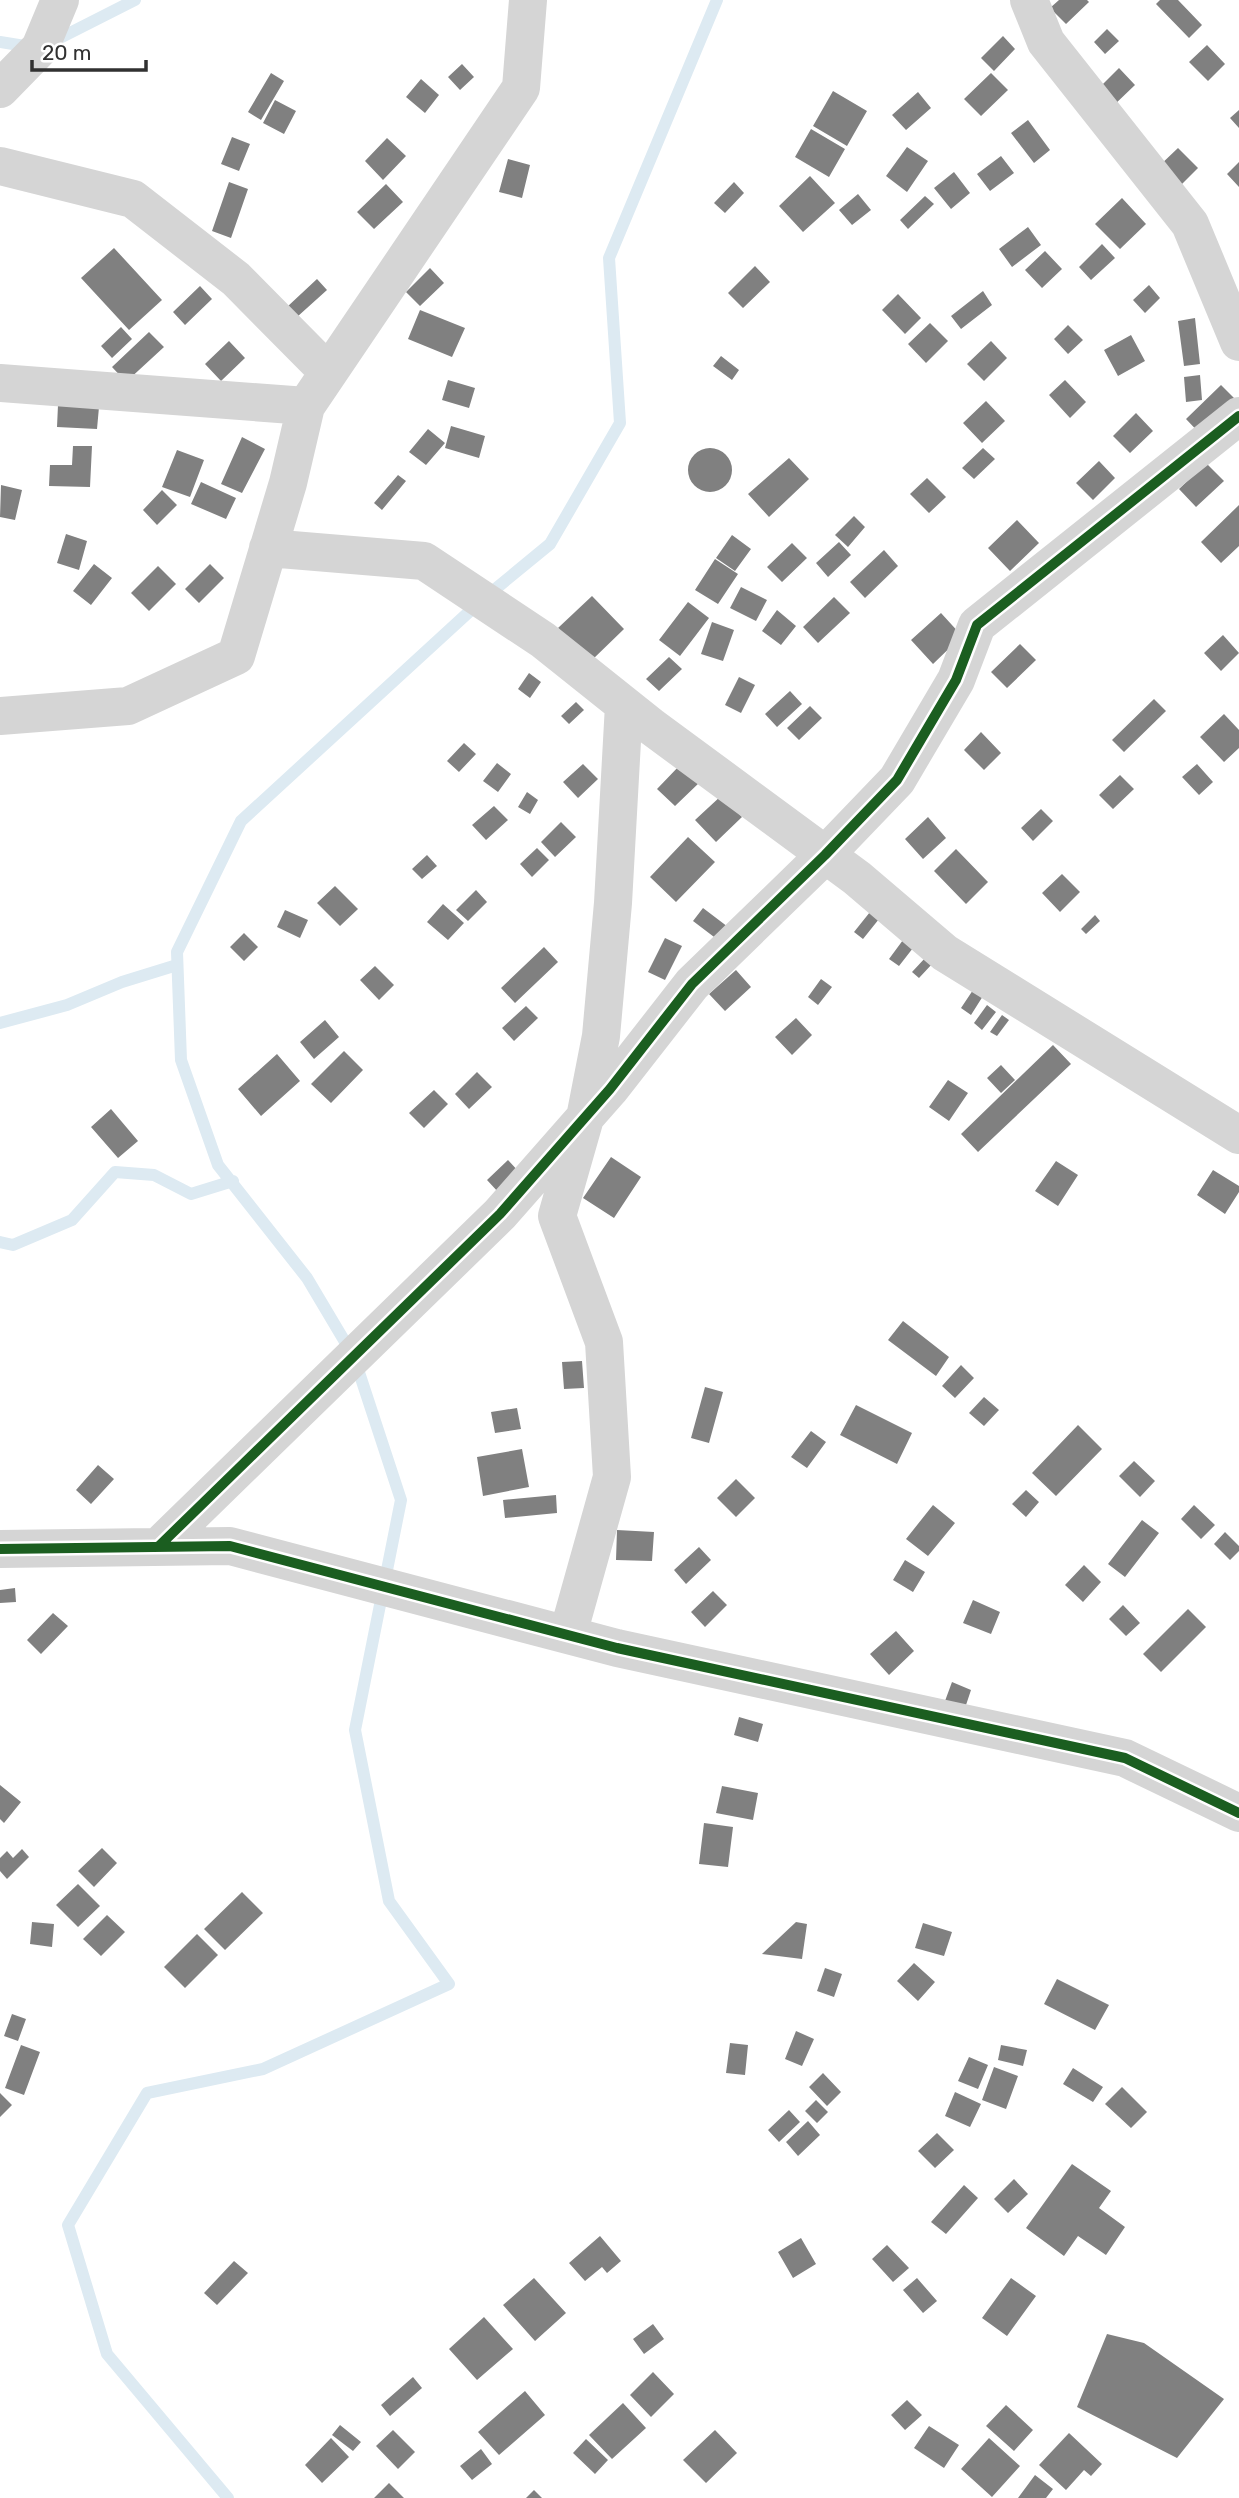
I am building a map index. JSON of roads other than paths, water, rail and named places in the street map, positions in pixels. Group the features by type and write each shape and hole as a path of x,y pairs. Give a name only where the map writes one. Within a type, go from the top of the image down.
{"street":[{"path":"0,89 40,48 60,0"},
{"path":"0,716 128,706 236,656 288,482 306,406 521,88 528,0"},
{"path":"1029,0 1046,42 1190,224 1239,342"},
{"path":"0,166 133,200 236,279 328,372"},
{"path":"0,383 306,406"},
{"path":"158,1547 491,1223 585,1118 692,984 825,855 897,780 956,680 977,625 1239,416"},
{"path":"268,548 424,561 543,640 624,705 857,878 945,953 1239,1135"},
{"path":"568,1634 612,1477 604,1342 557,1216 585,1118 601,1036 613,903 624,705"},
{"path":"0,1549 230,1546 617,1648 1125,1758 1239,1813"}],"waterway":[{"path":"54,41 135,0"},
{"path":"228,2498 107,2354 68,2225 147,2093 263,2069 449,1984 389,1901 355,1730 401,1500 354,1357 307,1278 218,1165 181,1060 177,952 241,821 482,600 550,544 620,423 609,258 717,0"},
{"path":"0,42 31,47"},
{"path":"0,1023 67,1005 122,982 177,965"},
{"path":"0,1242 13,1245 72,1220 115,1172 154,1175 191,1194 233,1181"}]}
